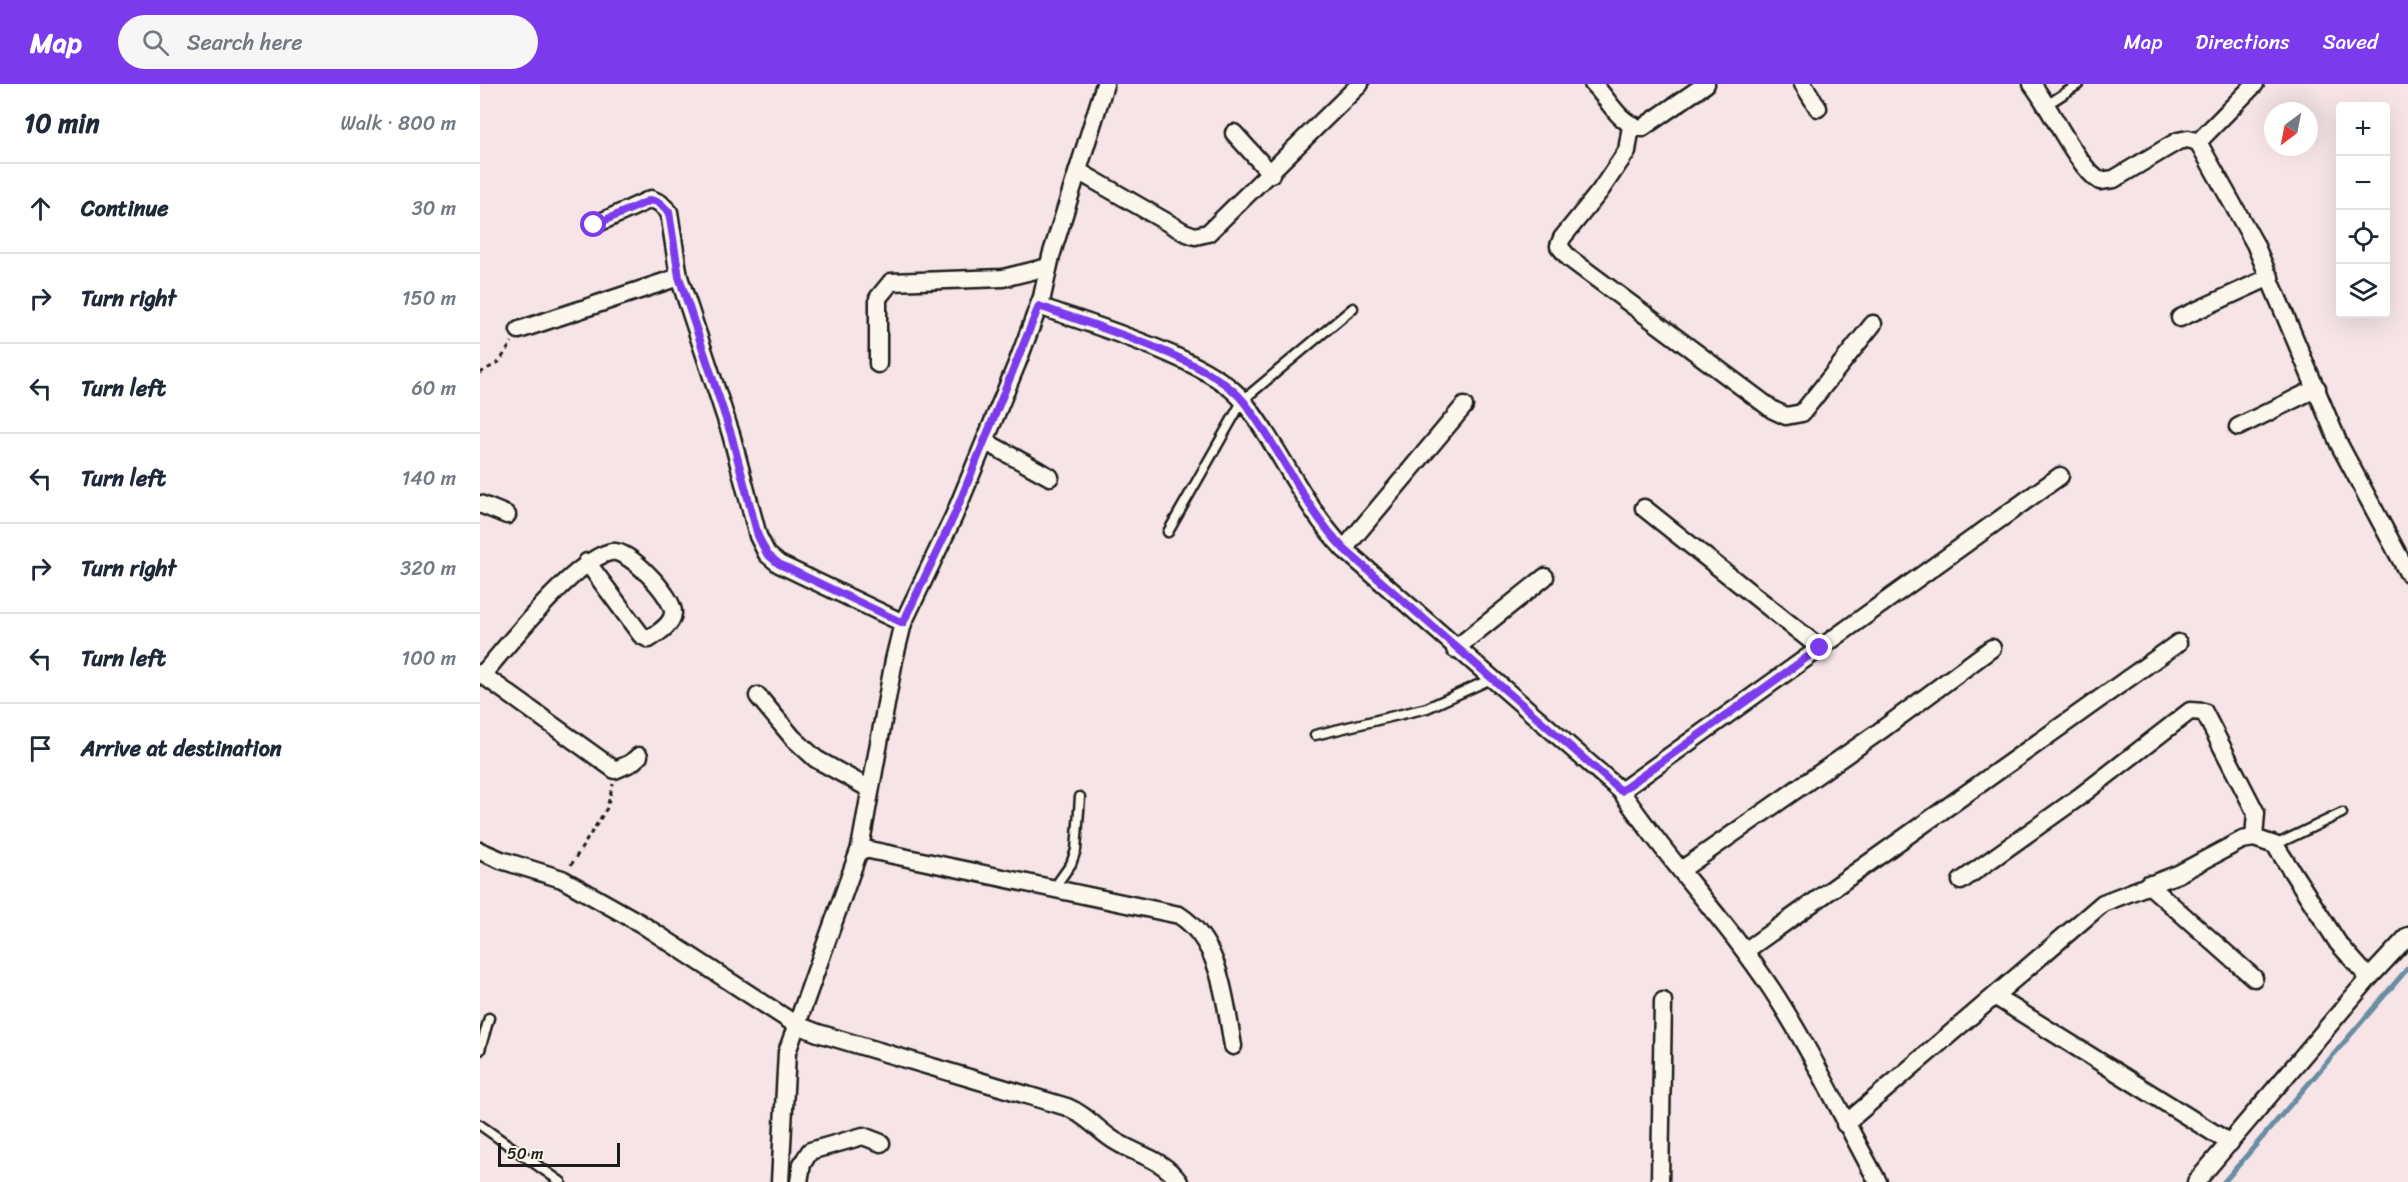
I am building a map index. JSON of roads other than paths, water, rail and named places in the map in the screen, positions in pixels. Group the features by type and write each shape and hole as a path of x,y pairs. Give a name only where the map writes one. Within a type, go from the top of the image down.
{"street":[{"path":"780,1182 787,1052 795,1024 860,848 903,623 986,442 1039,306 1048,267 1105,84"},
{"path":"1078,171 1184,232 1195,236 1208,233 1271,174 1360,84"},
{"path":"1593,84 1631,126 1642,128 1706,84"},
{"path":"1803,84 1818,108"},
{"path":"2032,84 2048,104 2087,170 2100,181 2114,179 2178,141 2188,139 2198,142 2250,235 2317,387 2339,444 2408,573"},
{"path":"2198,142 2255,84"},
{"path":"1631,126 1627,151 1600,191 1562,238 1559,246 1569,258 1773,410 1786,416 1802,414 1873,324"},
{"path":"1234,133 1271,174"},
{"path":"594,225 651,200 660,203 669,212 679,277 731,434 758,536 767,554 779,564 903,623"},
{"path":"878,364 878,298 891,282 1003,278 1048,267"},
{"path":"519,330 679,277"},
{"path":"2180,318 2270,277"},
{"path":"1039,306 1193,364 1243,400 1323,526 1344,549 1455,649 1621,791 1650,834 1745,951 1788,1015 1878,1182"},
{"path":"2238,427 2317,387"},
{"path":"1344,549 1464,406"},
{"path":"986,442 1050,477"},
{"path":"1621,791 2060,476"},
{"path":"480,504 507,515"},
{"path":"1644,508 1820,648"},
{"path":"587,562 641,635 649,639 670,621 673,612 671,603 630,557 609,552 587,562 481,674 615,770 631,763 639,756"},
{"path":"1455,649 1545,577"},
{"path":"1745,951 2178,643"},
{"path":"1681,870 1880,731 1992,648"},
{"path":"758,696 793,738 816,759 870,789"},
{"path":"1961,881 2079,797 2190,711 2204,712 2237,771 2256,813 2254,838"},
{"path":"1845,1124 2103,903 2178,874 2242,840 2254,838 2275,845 2338,943 2369,978"},
{"path":"860,848 1179,915 1202,934 1219,975 1233,1046"},
{"path":"480,851 562,879 640,923 795,1024 1082,1113 1109,1137 1158,1160 1169,1168 1179,1182"},
{"path":"2148,884 2254,978"},
{"path":"2196,1182 2369,978 2408,936"},
{"path":"1996,997 2230,1143"},
{"path":"1660,1182 1663,1000"},
{"path":"799,1182 802,1164 810,1151 863,1136 881,1143"}],"lane":[{"path":"2048,104 2079,84"},
{"path":"1168,532 1243,400 1353,308"},
{"path":"1315,735 1427,708 1491,679"},
{"path":"1053,889 1071,864 1076,850 1080,797"},
{"path":"2275,845 2342,813"},
{"path":"480,1050 489,1018"},
{"path":"480,1125 561,1182"}],"waterway":[{"path":"2224,1182 2408,968"}]}
